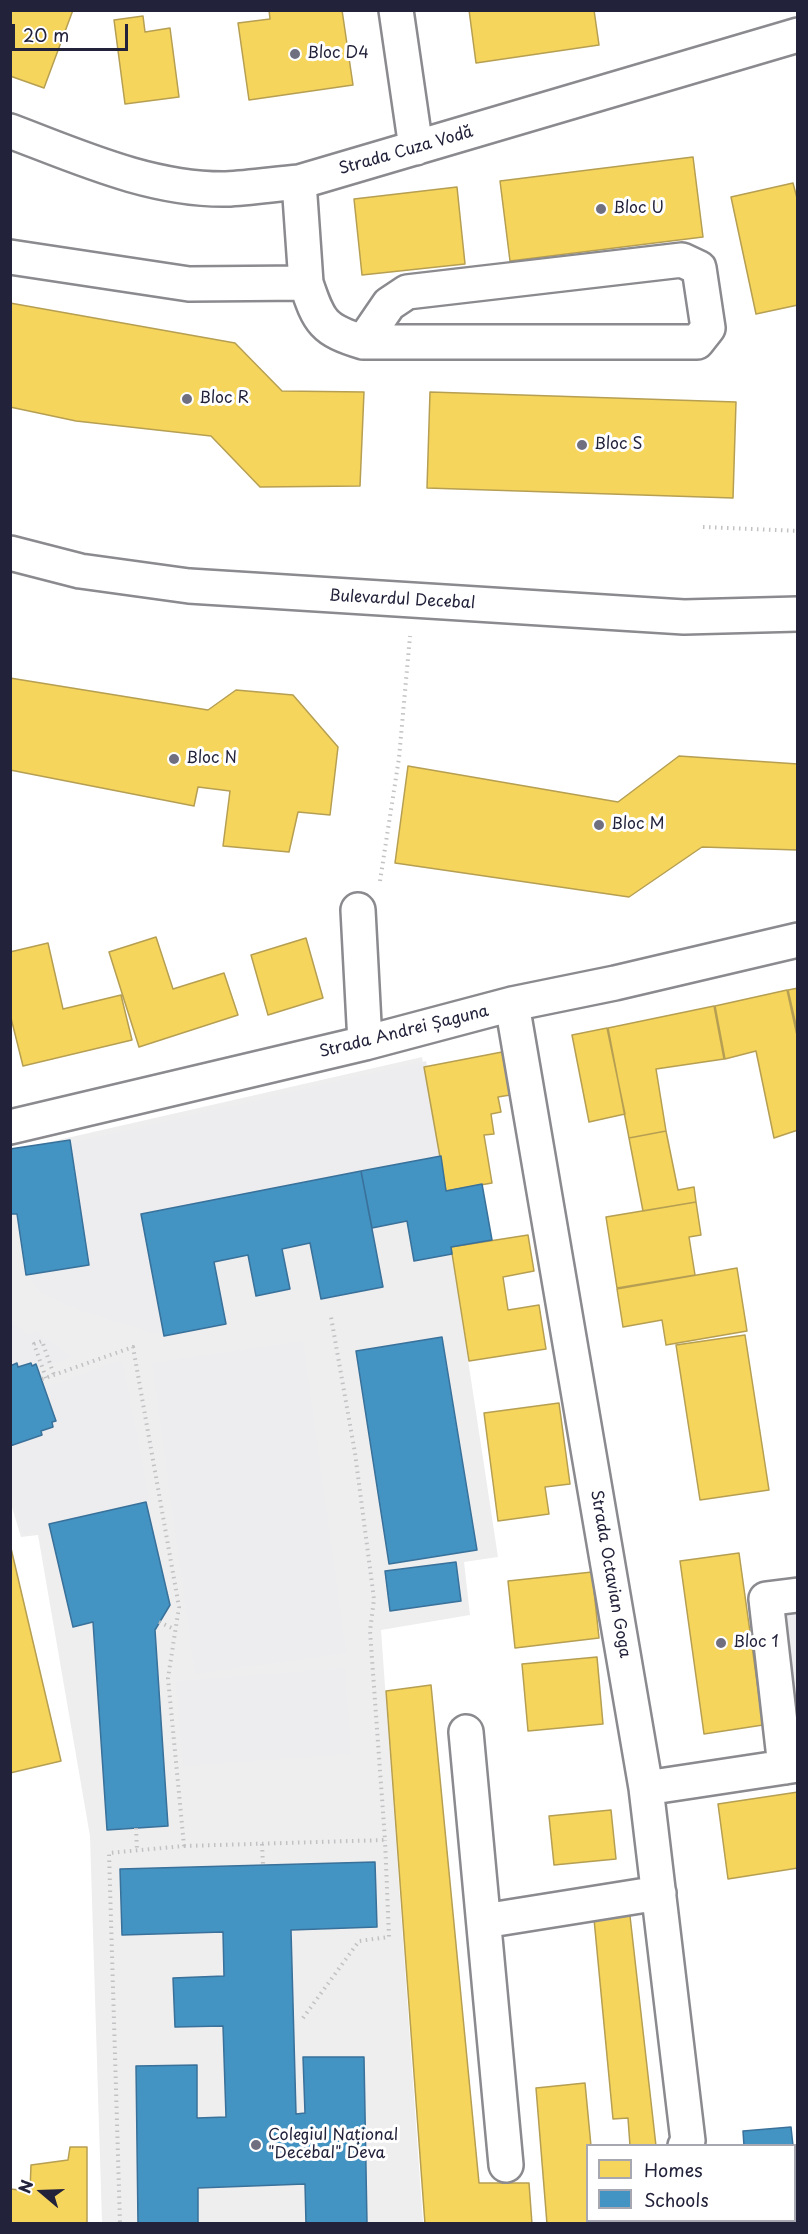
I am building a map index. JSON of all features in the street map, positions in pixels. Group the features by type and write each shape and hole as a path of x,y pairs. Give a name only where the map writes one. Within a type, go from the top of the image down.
{"street":[{"path":"396,10 416,148"},
{"name":"Strada Cuza Vodă","path":"10,131 106,167 170,184 226,189 299,182 798,35"},
{"path":"299,182 306,283 323,323 339,335 363,342 697,342 708,328 699,268 682,260 407,292 389,304 363,342"},
{"path":"10,257 189,284 306,283"},
{"name":"Bulevardul Decebal","path":"10,554 80,571 189,586 684,617 798,614"},
{"path":"358,910 365,1043"},
{"name":"Strada Andrei Șaguna","path":"10,1127 365,1043 512,1004 615,983 798,940"},
{"name":"Strada Octavian Goga","path":"512,1004 646,1788 688,2141 686,2144"},
{"path":"646,1788 791,1766 766,1599 798,1595"},
{"path":"466,1732 506,2165"},
{"path":"484,1922 659,1893"}],"path":[{"path":"703,527 798,531"},
{"path":"380,884 399,758 414,601"},
{"path":"303,2018 359,1941 389,1937 385,1840 370,1631 374,1599 355,1453 330,1317"},
{"path":"54,1375 42,1341 34,1344 44,1379 133,1347 179,1608 168,1678 184,1846"},
{"path":"159,1622 174,1629"},
{"path":"136,1828 137,1850"},
{"path":"120,2223 109,1853 184,1846 385,1840"},
{"path":"262,1844 263,1865"}],"shaded area":[{"path":"422,1057 498,1557 464,1562 470,1615 381,1630 423,2223 102,2223 90,1836 38,1535 21,1537 11,1504 10,1151"},
{"path":"426,1061 446,1163 152,1224 169,1332 154,1333 78,1310 40,1292 28,1274 12,1157"},
{"path":"10,1321 28,1335 36,1332 72,1357 11,1378"},
{"path":"303,1341 346,1653 195,1674 152,1363"},
{"path":"122,1360 149,1499 143,1505 23,1534 11,1492 10,1432 43,1388"},
{"path":"797,1608 797,1727 783,1610"},
{"path":"345,1668 351,1754 183,1766 176,1681"}],"building: Homes":[{"path":"10,10 73,10 44,88 10,76"},
{"name":"Bloc D4","path":"269,10 342,10 353,85 249,100 238,23 270,19"},
{"path":"469,10 594,10 599,45 476,63"},
{"path":"143,16 145,32 170,28 179,97 125,104 114,20"},
{"name":"Bloc U","path":"693,157 703,237 510,261 500,181"},
{"path":"793,183 798,202 798,305 756,314 731,197"},
{"path":"457,187 465,264 362,275 354,199"},
{"name":"Bloc R","path":"10,303 235,343 282,391 364,392 360,486 260,487 211,436 76,421 10,407"},
{"name":"Bloc S","path":"430,392 736,402 733,498 427,488"},
{"name":"Bloc N","path":"10,678 208,710 236,690 293,695 338,747 330,815 298,812 289,852 223,846 230,791 198,787 194,806 10,770"},
{"name":"Bloc M","path":"679,756 798,764 798,850 702,847 629,897 395,863 408,766 618,802"},
{"path":"156,937 173,989 224,973 238,1015 139,1047 109,952"},
{"path":"306,938 323,998 268,1015 251,955"},
{"path":"48,943 63,1009 121,995 132,1040 23,1066 10,1014 10,952"},
{"path":"798,988 798,1034 788,990"},
{"path":"787,990 798,1040 798,1130 774,1138 756,1051 725,1059 715,1006"},
{"path":"714,1006 724,1059 656,1069 666,1131 629,1138 608,1028"},
{"path":"607,1028 625,1114 589,1122 572,1035"},
{"path":"502,1052 510,1095 498,1097 501,1112 491,1114 494,1134 484,1135 492,1183 446,1191 424,1067"},
{"path":"666,1131 678,1190 694,1187 696,1202 643,1211 629,1138"},
{"path":"696,1202 701,1235 689,1237 695,1275 617,1288 606,1217"},
{"path":"528,1235 534,1271 503,1277 508,1310 539,1305 546,1349 469,1361 451,1247"},
{"path":"737,1268 747,1331 666,1345 662,1320 623,1327 617,1289"},
{"path":"745,1335 769,1490 700,1500 676,1345"},
{"path":"559,1403 570,1484 545,1487 549,1514 498,1521 484,1413"},
{"path":"10,1544 61,1761 10,1773"},
{"name":"Bloc 1","path":"739,1553 763,1725 704,1734 680,1561"},
{"path":"592,1572 599,1638 515,1648 508,1581"},
{"path":"597,1657 603,1724 528,1731 522,1664"},
{"path":"431,1685 479,2183 529,2183 532,2224 425,2224 386,1691"},
{"path":"798,1792 798,1868 728,1879 718,1804"},
{"path":"611,1810 616,1859 554,1865 549,1816"},
{"path":"630,1916 656,2144 630,2144 628,2118 613,2119 594,1919"},
{"path":"585,2083 591,2144 586,2144 586,2222 665,2222 665,2224 547,2224 536,2088"},
{"path":"70,2147 87,2147 87,2224 10,2224 10,2189 30,2191 31,2165 68,2160"}],"building: Schools":[{"path":"70,1140 89,1265 26,1275 17,1214 10,1214 10,1149"},
{"path":"441,1156 446,1191 482,1184 492,1240 451,1247 452,1254 414,1261 407,1221 372,1228 361,1171"},
{"path":"361,1171 383,1287 321,1299 310,1243 282,1249 290,1289 256,1296 248,1255 214,1262 226,1324 164,1336 141,1214"},
{"path":"442,1337 477,1550 389,1564 356,1351"},
{"path":"17,1363 18,1367 31,1363 32,1366 36,1364 56,1421 52,1422 53,1427 41,1431 42,1435 10,1446 10,1366"},
{"path":"146,1502 170,1605 155,1630 168,1826 107,1830 93,1622 73,1627 49,1524"},
{"path":"456,1562 461,1601 390,1611 385,1571"},
{"path":"375,1862 377,1927 291,1930 296,2114 305,2113 303,2057 364,2057 367,2224 306,2224 305,2184 198,2188 198,2224 138,2224 136,2066 197,2065 197,2118 226,2117 223,2026 175,2027 173,1978 224,1976 223,1932 122,1935 120,1869"},
{"path":"791,2127 793,2144 744,2144 743,2131"},
{"path":"796,2154 798,2154 798,2224 688,2224 688,2222 796,2222"}],"place":[{"name":"Bloc D4","path":"295,54"},
{"name":"Bloc U","path":"601,209"},
{"name":"Bloc R","path":"187,399"},
{"name":"Bloc S","path":"582,445"},
{"name":"Bloc N","path":"174,759"},
{"name":"Bloc M","path":"599,825"},
{"name":"Bloc 1","path":"721,1643"},
{"name":"Colegiul Național \"Decebal\" Deva","path":"256,2145"}]}
